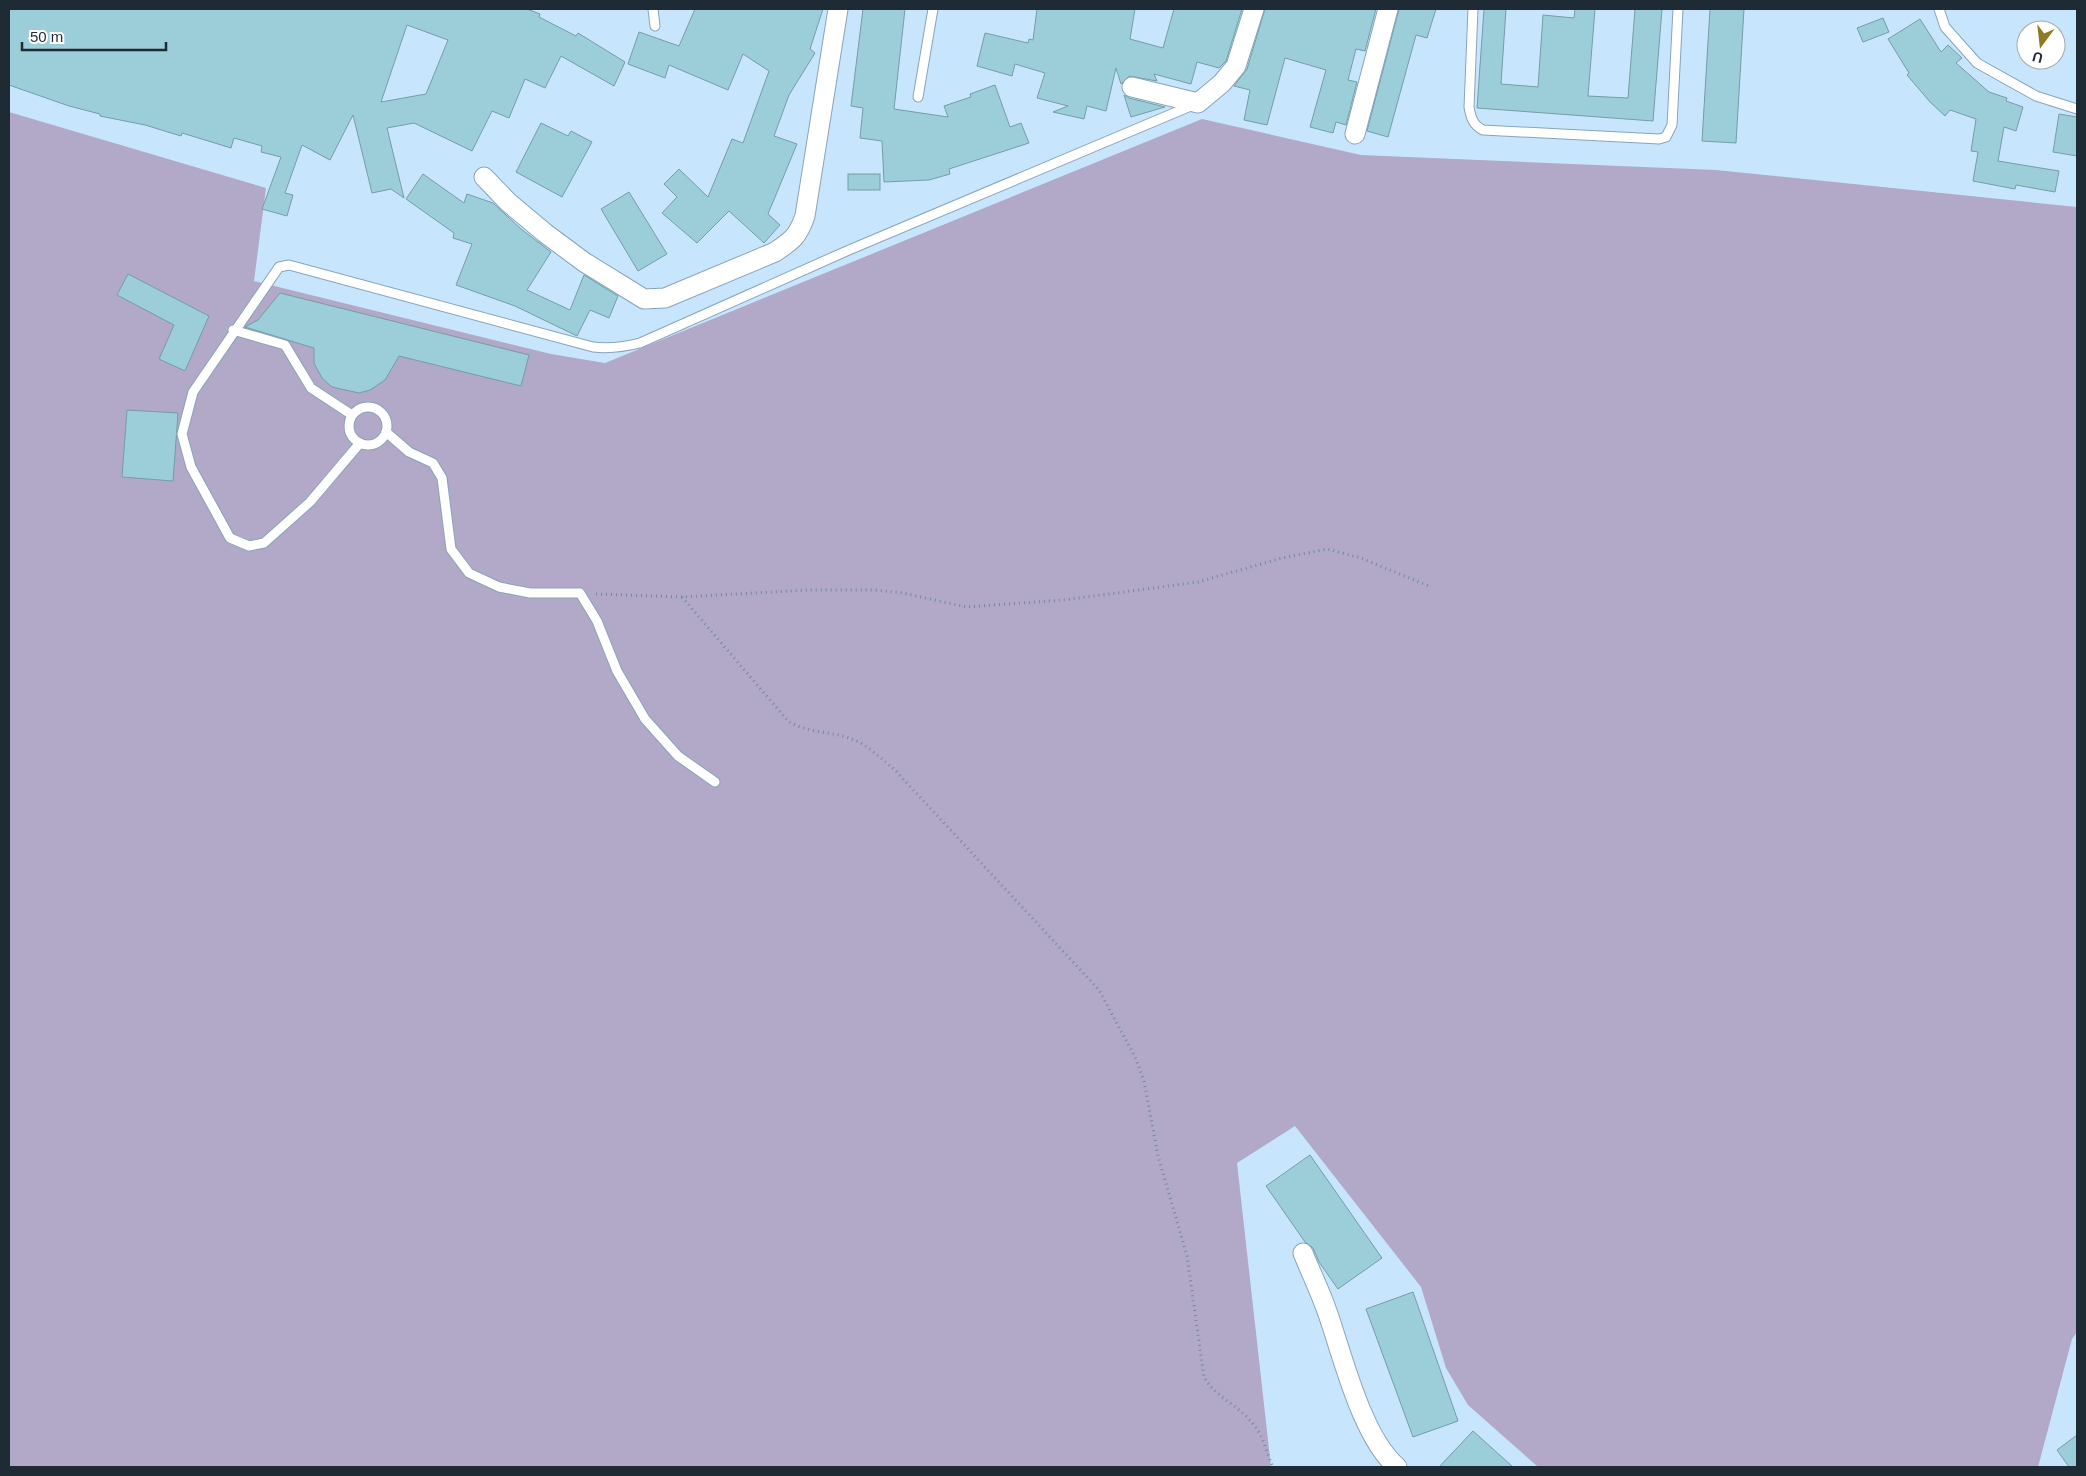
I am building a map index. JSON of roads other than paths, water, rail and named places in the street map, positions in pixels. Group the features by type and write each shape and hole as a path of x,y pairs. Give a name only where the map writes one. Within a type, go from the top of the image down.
{"street":[{"path":"484,177 508,202 545,233 584,262 644,299 665,298 775,252 791,242 799,233 806,216 838,9"},
{"path":"1132,87 1198,103 1222,83 1236,66 1254,9"},
{"path":"1355,134 1388,9"},
{"path":"1303,1253 1327,1311 1364,1418 1386,1465"}],"lane":[{"path":"653,9 655,26"},
{"path":"918,98 933,9"},
{"path":"1473,9 1469,107 1472,120 1476,126 1483,130 1659,139 1666,137 1672,125 1678,9"},
{"path":"1939,9 1945,27 1977,63 2036,96 2077,109"},
{"path":"360,443 310,502 264,544 249,546 230,538 191,467 182,434 193,392 233,330 279,266 289,264 593,347 623,348 640,343 849,250 1198,103"},
{"path":"233,330 285,345 311,388 352,416"},
{"path":"365,407 380,411 387,424 386,432 382,439 376,443 360,443 352,436 349,426 352,416 365,407"},
{"path":"386,432 409,452 433,463 442,478 451,549 469,573 499,587 530,593 580,593 597,621 617,671 645,719 678,756 715,782"}]}
